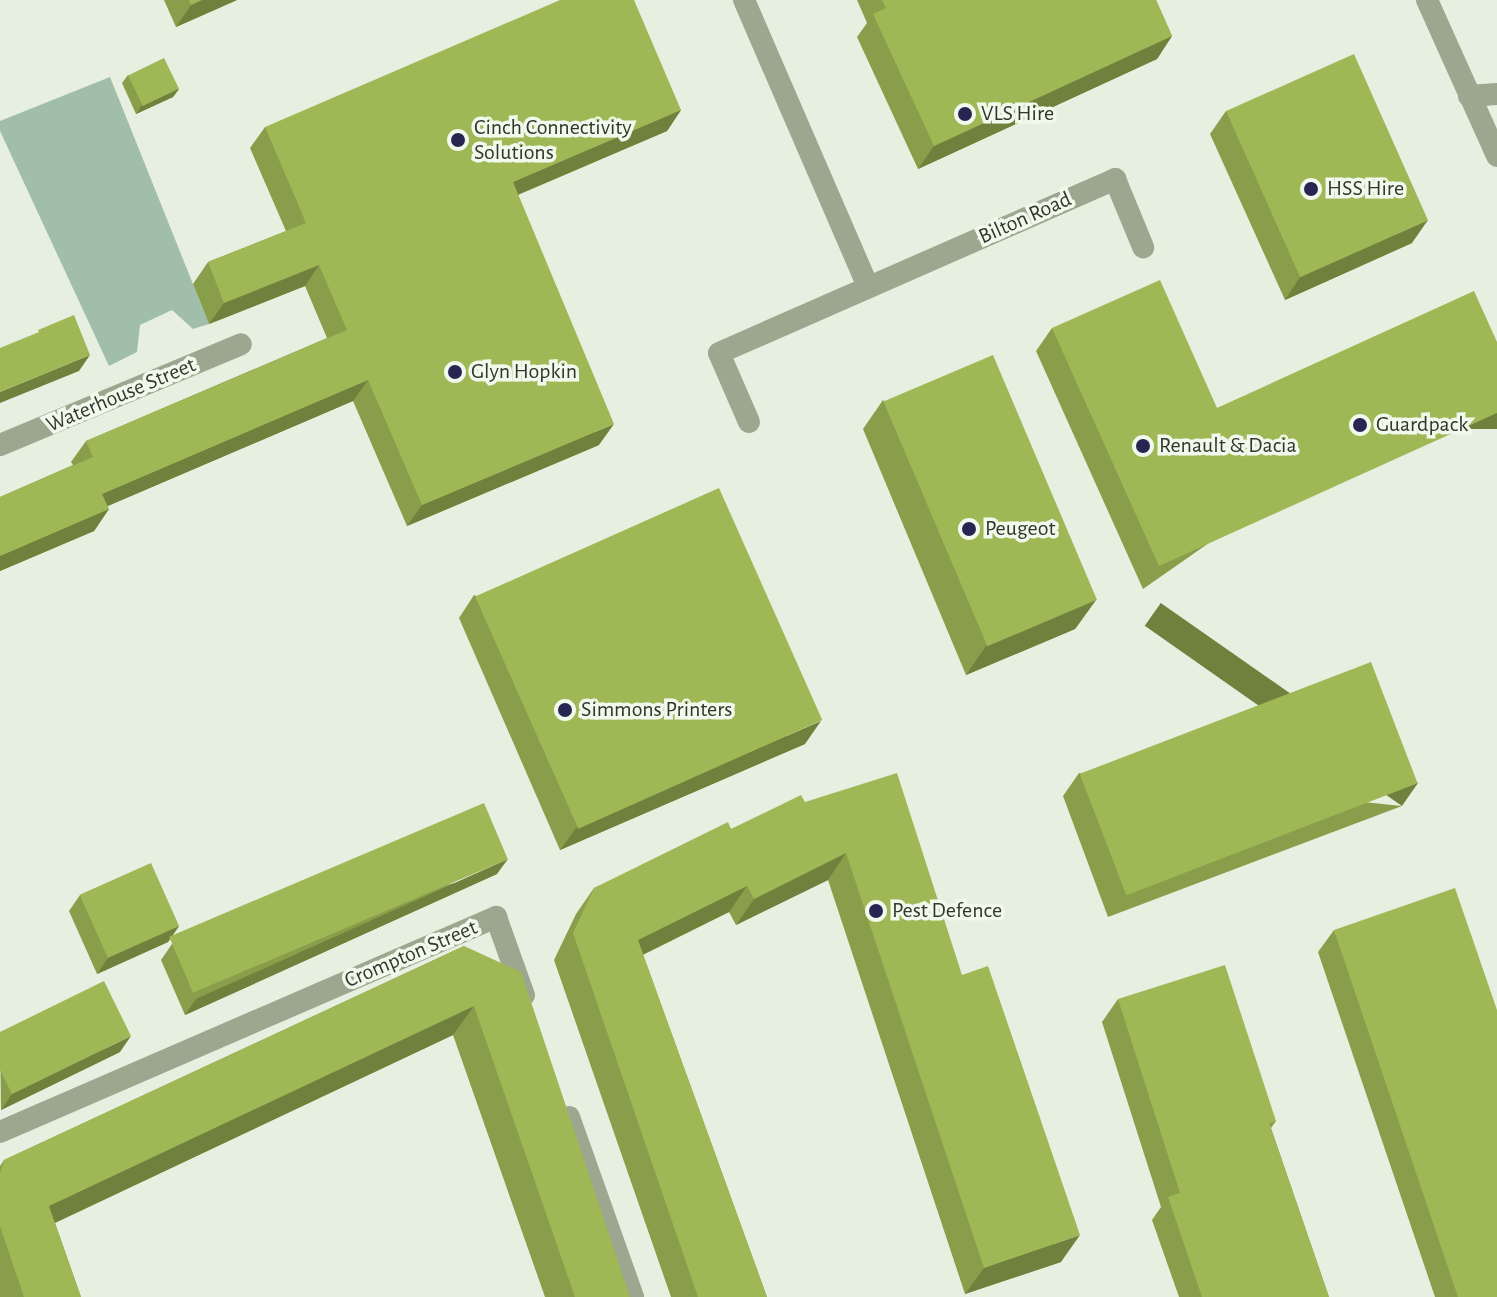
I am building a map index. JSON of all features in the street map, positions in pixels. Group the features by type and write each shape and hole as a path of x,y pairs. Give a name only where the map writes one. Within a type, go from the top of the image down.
{"street":[{"path":"744,0 868,287"},
{"path":"1427,0 1497,156"},
{"path":"1469,96 1497,94"},
{"name":"Bilton Road","path":"749,422 719,353 1115,179 1143,247"},
{"name":"Waterhouse Street","path":"0,445 241,344"},
{"name":"Crompton Street","path":"0,1132 496,917 532,1018"},
{"path":"559,1092 633,1297"}],"green space":[{"path":"110,77 209,324 193,329 172,310 140,325 137,352 109,366 0,131 0,121"}],"building":[{"path":"560,0 634,0 681,110 513,182 614,424 422,505 368,380 102,494 109,509 0,556 0,497 93,457 86,441 347,330 319,265 224,303 208,262 306,223 265,127"},
{"name":"VLS Hire","path":"882,0 1156,0 1172,36 934,146 873,14 886,8"},
{"name":"HSS Hire","path":"1354,54 1428,220 1300,277 1226,111"},
{"path":"164,58 179,89 143,106 128,76"},
{"path":"1160,280 1217,408 1474,291 1497,342 1497,413 1159,566 1052,328"},
{"path":"74,315 90,355 0,392 0,348"},
{"name":"Peugeot","path":"993,355 1097,600 987,646 883,401"},
{"path":"719,488 822,720 578,829 475,597"},
{"path":"1371,662 1418,783 1126,895 1080,774"},
{"path":"897,773 962,975 988,966 1080,1235 984,1268 846,853 754,899 747,886 638,940 767,1297 698,1297 573,933 594,888 728,822 731,829 801,795 805,802"},
{"path":"484,803 508,859 193,993 169,937"},
{"path":"151,863 179,926 108,958 80,895"},
{"path":"1455,888 1497,1010 1497,1297 1458,1297 1334,930"},
{"path":"464,946 521,972 630,1297 575,1297 474,1006 49,1206 81,1297 24,1297 0,1226 0,1174 4,1160"},
{"path":"1225,965 1276,1121 1269,1123 1329,1297 1202,1297 1168,1197 1180,1193 1118,999"},
{"path":"104,981 131,1036 12,1094 0,1070 0,1032"}],"place":[{"name":"VLS Hire","path":"965,114"},
{"name":"Cinch Connectivity Solutions","path":"458,140"},
{"name":"HSS Hire","path":"1311,189"},
{"name":"Glyn Hopkin","path":"455,372"},
{"name":"Guardpack","path":"1360,425"},
{"name":"Renault & Dacia","path":"1143,446"},
{"name":"Peugeot","path":"969,529"},
{"name":"Simmons Printers","path":"565,710"},
{"name":"Pest Defence","path":"876,911"}]}
